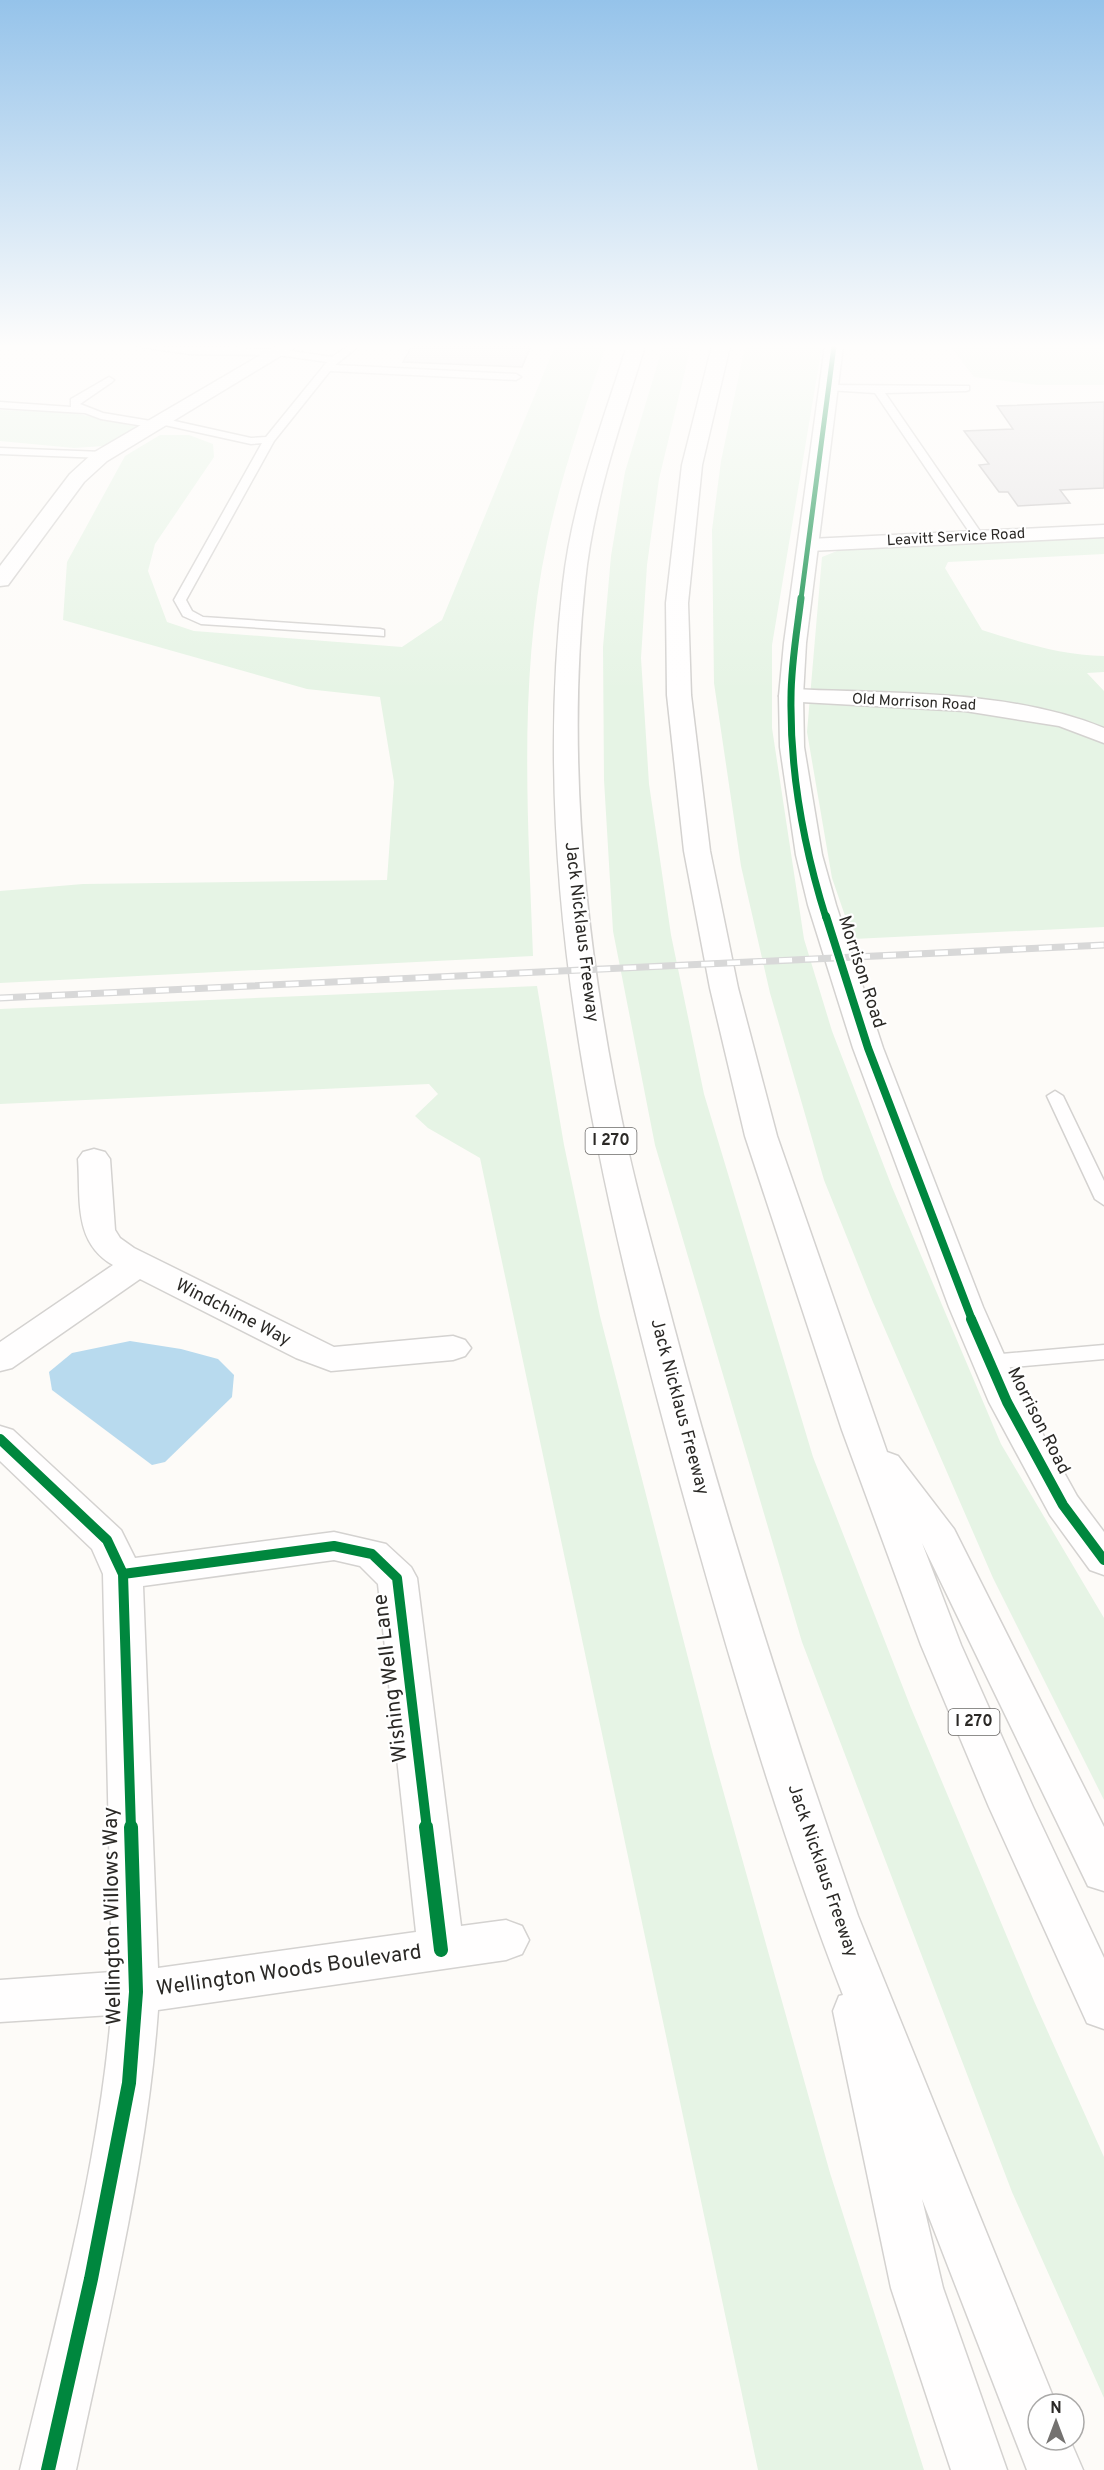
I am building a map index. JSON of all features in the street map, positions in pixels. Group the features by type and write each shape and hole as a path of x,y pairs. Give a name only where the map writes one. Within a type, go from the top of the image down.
{"main road":[{"path":"0,580 77,478 97,461"},
{"name":"Jack Nicklaus Freeway","path":"600,461 591,489 574,579 566,710 569,848 583,961 611,1140 675,1401 735,1607 835,1916 1026,2396"},
{"name":"I 270","path":"693,461 677,603 678,696 696,851 724,988 761,1136 860,1430 941,1645 1011,1807 1104,2008"},
{"name":"Morrison Road","path":"819,461 791,696 792,747 799,798 822,905 872,1059 927,1208 1007,1402 1063,1505 1104,1560"},
{"name":"Leavitt Service Road","path":"809,545 1104,531"},
{"name":"Old Morrison Road","path":"791,696 965,704 1064,720 1104,736"},
{"name":"Windchime Way","path":"94,1160 99,1230 107,1245 138,1264 308,1350 332,1359 453,1348"},
{"path":"0,1359 138,1264"},
{"path":"860,1430 940,1539 1104,1872"},
{"name":"Wellington Willows Way","path":"0,1439 107,1540 123,1574 136,1992 129,2083 91,2279 48,2470"},
{"name":"Wishing Well Lane","path":"123,1574 334,1546 372,1554 397,1578 441,1950"},
{"path":"835,1916 917,2288 979,2470"},
{"name":"Wellington Woods Boulevard","path":"0,2001 136,1992 506,1940"},
{"path":"1048,2452 1055,2470"}],"lane":[{"path":"257,461 180,600 187,613 201,620 380,633"},
{"path":"926,461 978,537"},
{"path":"1055,1096 1104,1199"},
{"path":"990,1362 1104,1352"}],"green space":[{"path":"122,461 211,461 155,544 148,571 167,622 194,631 402,647 442,620 507,461 568,461 547,542 532,645 527,749 533,956 0,983 0,891 83,884 387,880 394,782 380,697 307,689 63,620 67,562"},
{"path":"628,461 663,461 647,565 641,658 649,784 671,935 704,1094 813,1457 911,1708 1034,2001 1104,2157 1104,2398 1012,2192 802,1642 655,1145 613,931 604,780 603,647 611,556"},
{"path":"721,461 803,461 772,645 772,728 804,939 832,1031 892,1187 1001,1444 1104,1618 1104,1800 993,1578 873,1302 824,1180 770,993 741,866 714,683 712,530"},
{"path":"1104,538 1104,554 948,562 945,568 982,630 1057,651 1104,656 1104,672 1087,673 1104,691 1104,927 853,939 832,878 807,732 822,557 847,547"},
{"path":"537,986 564,1145 600,1316 712,1751 830,2173 924,2470 758,2470 480,1158 428,1128 415,1116 438,1094 429,1084 0,1104 0,1009"}],"water":[{"path":"130,1341 181,1349 218,1359 234,1375 232,1397 165,1462 152,1465 52,1390 49,1372 72,1353"}],"building":[{"path":"987,461 1104,461 1104,488 1060,490 1070,503 1018,506 1008,492 999,492 979,465 989,464"}],"railway":[{"path":"0,998 1104,945"}],"cycle path":[{"path":"819,461 795,643 791,696 792,747 809,855 822,905 868,1048 966,1307 1007,1402 1063,1505 1104,1560"},
{"path":"0,1439 107,1540 123,1574 136,1992 129,2083 91,2279 48,2470"},
{"path":"123,1574 334,1546 372,1554 397,1578 441,1950"}]}
